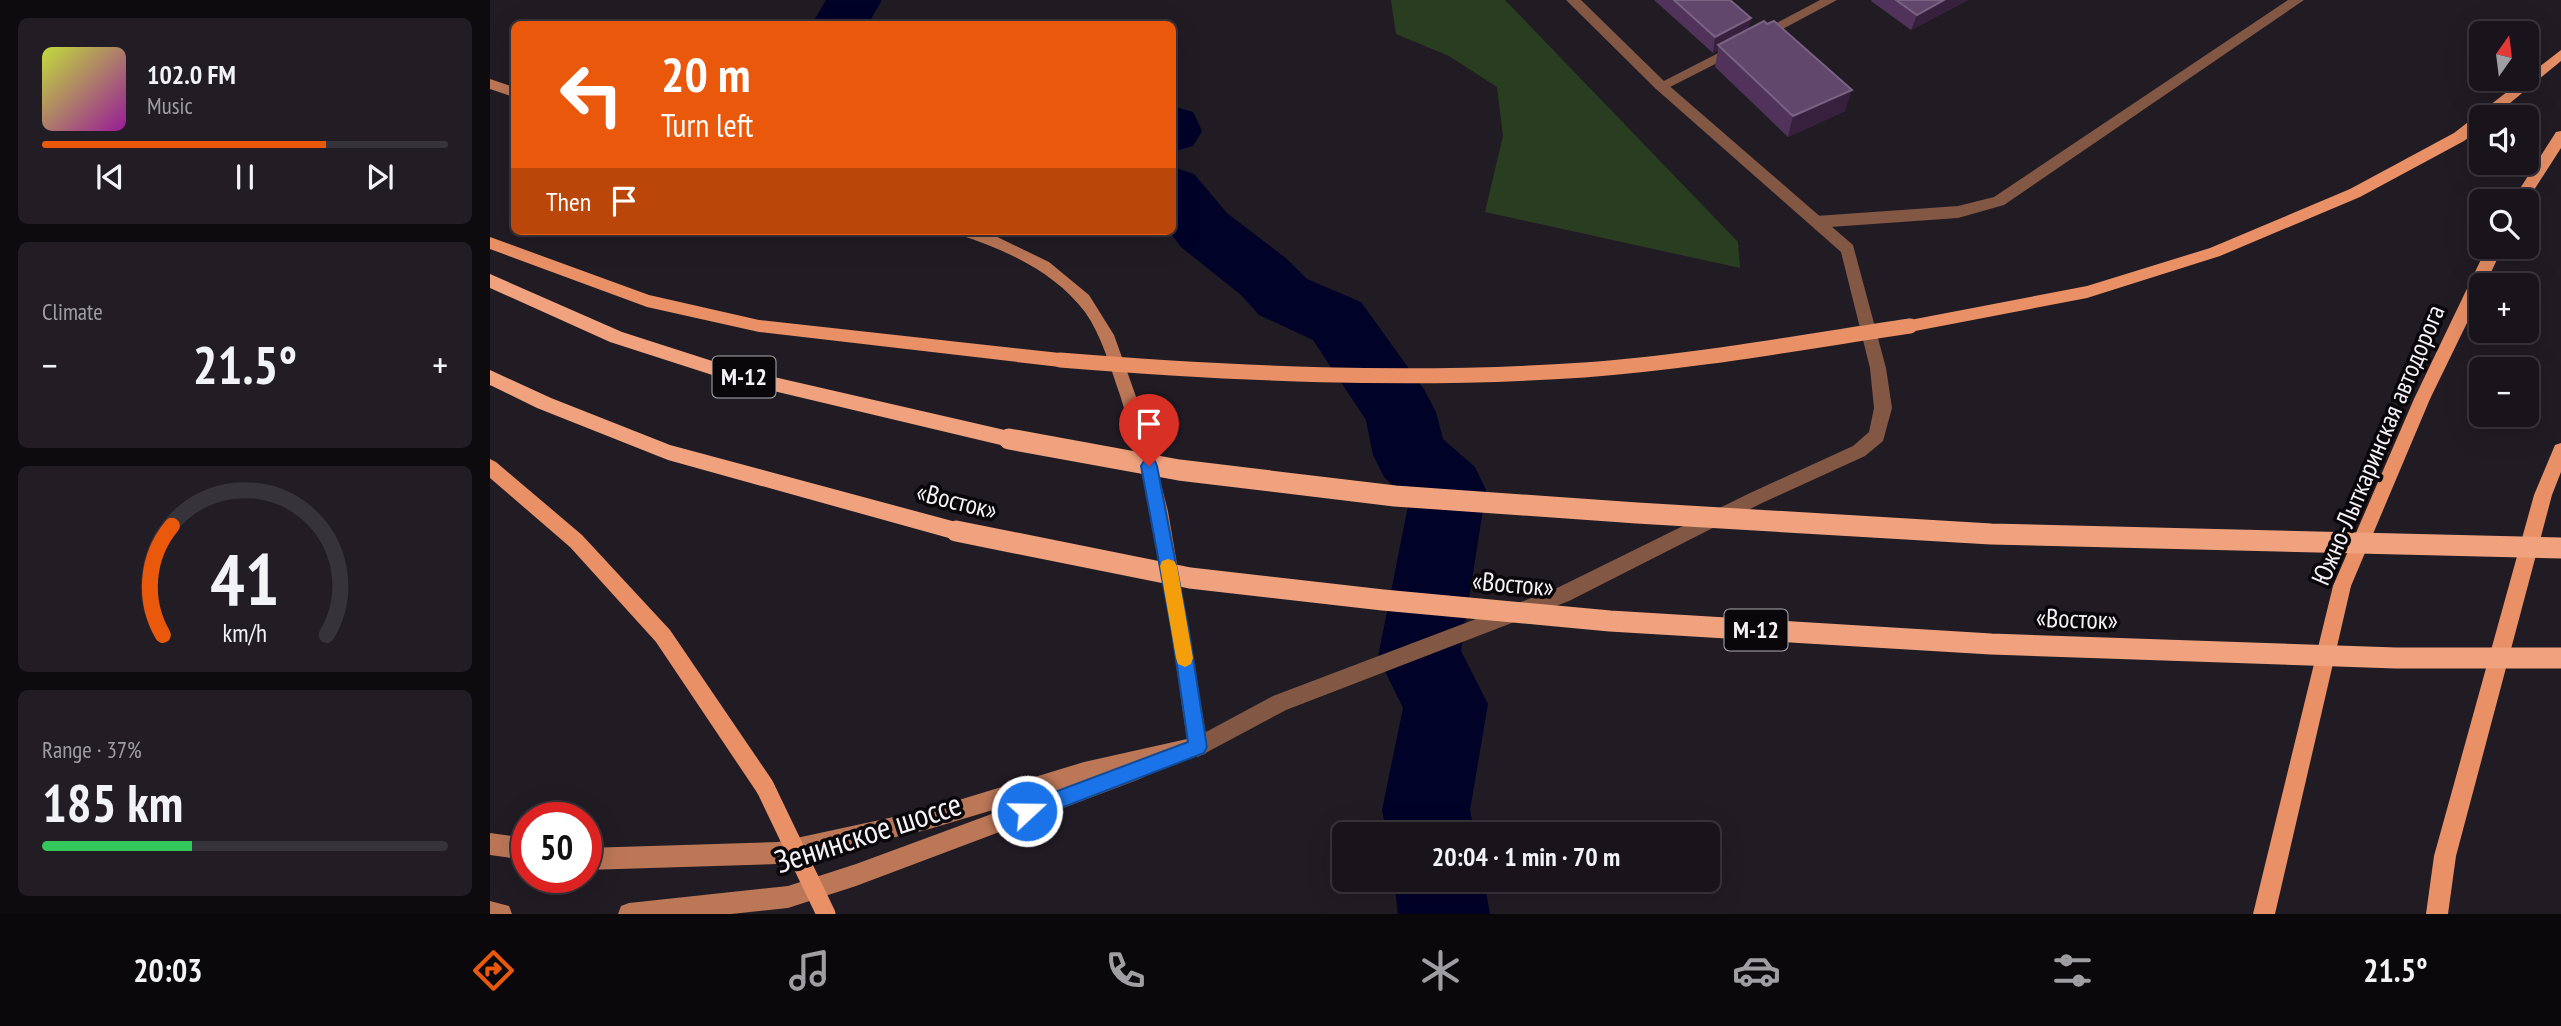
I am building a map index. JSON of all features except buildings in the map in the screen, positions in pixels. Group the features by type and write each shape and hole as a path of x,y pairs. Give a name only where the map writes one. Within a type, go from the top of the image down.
{"highway":[{"name":"М-12","path":"490,281 616,337 731,374 1009,439 1193,472 1395,496 1992,534 2561,548"},
{"name":"«Восток»","path":"490,377 544,403 668,452 957,531 1190,578 1383,600 1610,621 1991,644 2396,658 2561,659"}],"main road":[{"path":"2499,105 2561,54"},
{"path":"490,84 511,91"},
{"path":"490,243 647,301 759,326 1060,360 1210,373 1463,376 1586,370 1910,326 2087,292 2215,251 2355,193 2469,129"},
{"path":"2527,189 2561,136"},
{"path":"602,858 778,853 926,820 1084,772 1198,747 1181,632 1149,466 1109,341 1084,300 1041,262 975,235"},
{"name":"Южно-Лыткаринская автодорога","path":"2264,914 2342,586 2422,399 2489,259"},
{"path":"2437,914 2445,856 2543,495 2561,450"},
{"path":"490,467 576,541 663,636 765,787 826,914"},
{"name":"Зенинское шоссе","path":"629,914 788,897 856,875 1198,747"},
{"path":"490,844 511,847"},
{"path":"490,912 501,914"}],"street":[{"path":"1198,747 1280,703 1562,595 1756,498 1859,451 1877,436 1883,408 1878,368 1847,249 1661,86 1573,0"},
{"path":"1661,86 1830,0"},
{"path":"1816,222 1958,212 1999,201 2297,0"}],"green space":[{"path":"1391,0 1505,0 1738,242 1740,268 1485,212 1503,136 1497,87 1449,56 1396,34"}],"waterway":[{"path":"842,21 854,0"},
{"path":"1176,195 1204,230 1264,277 1283,297 1337,321 1400,412 1410,455 1449,490 1419,657 1446,704 1426,810 1428,822"},
{"path":"1441,892 1444,914"}],"slow traffic":[{"path":"1168,566 1185,658"}],"route":[{"path":"1027,811 1198,747 1181,632 1149,466"}]}
